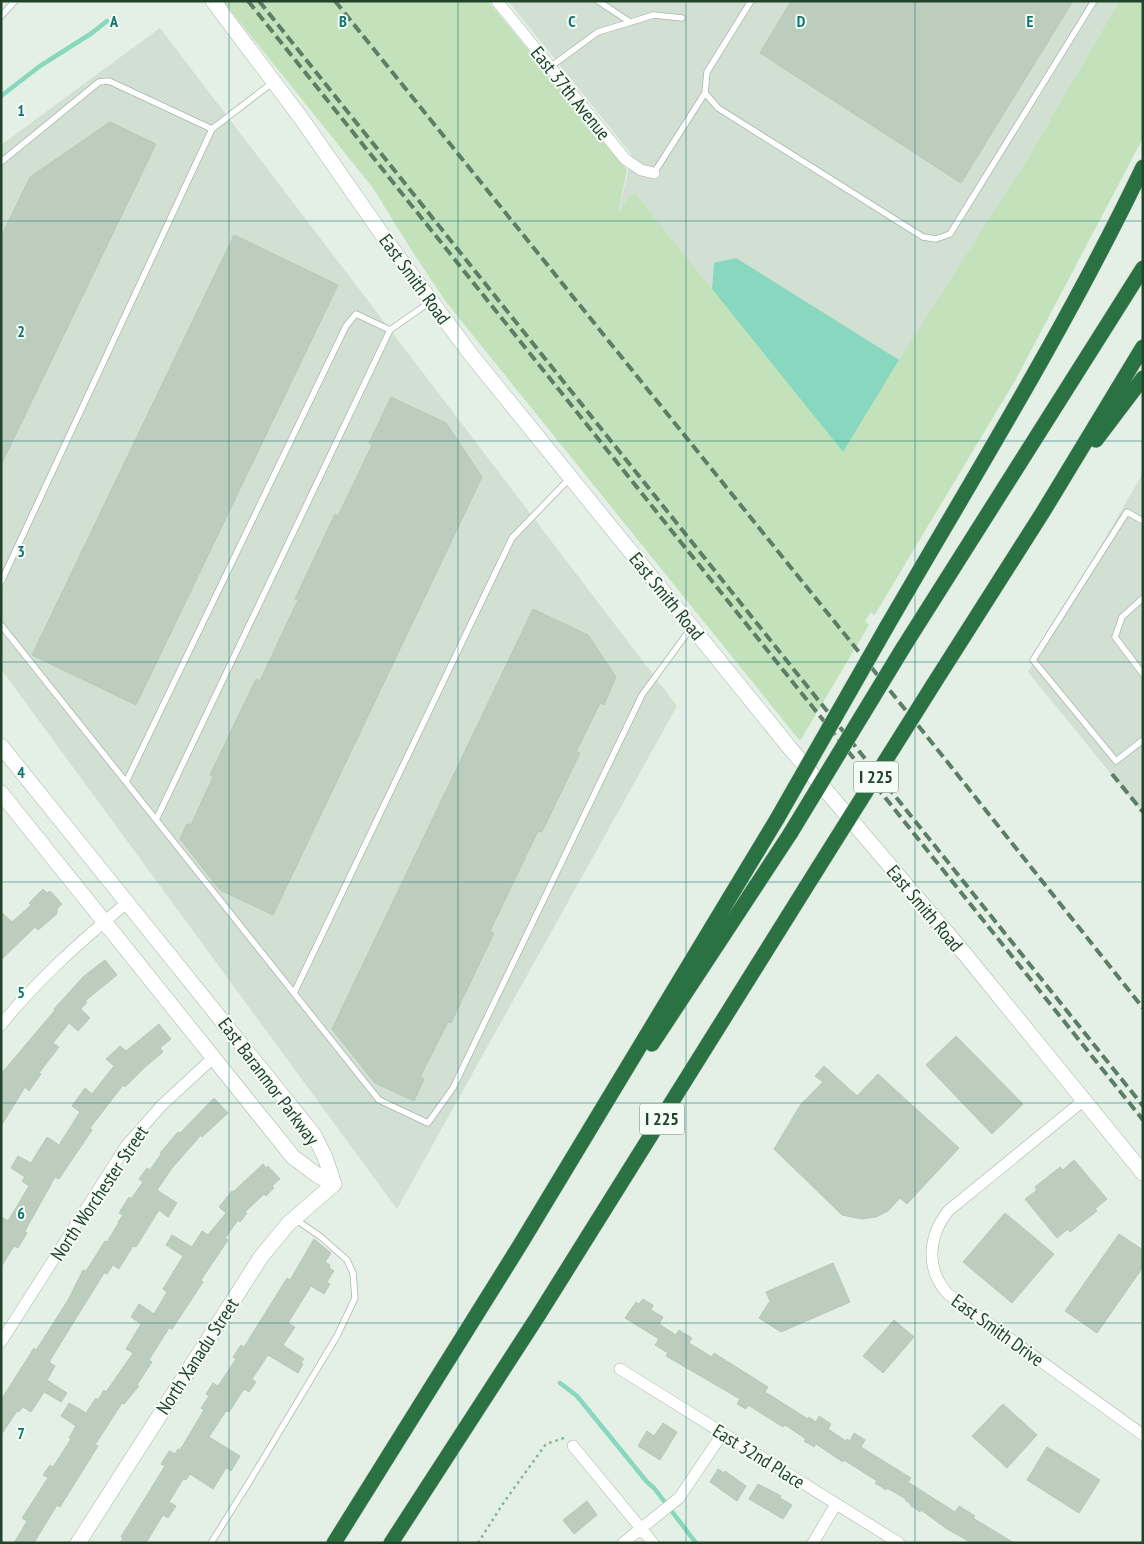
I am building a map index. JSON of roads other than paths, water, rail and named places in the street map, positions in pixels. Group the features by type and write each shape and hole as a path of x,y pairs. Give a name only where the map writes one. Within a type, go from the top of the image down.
{"highway":[{"path":"334,1543 520,1245 777,819 1060,328 1143,167"},
{"path":"520,1245 790,834 903,648 1143,268"},
{"path":"1043,512 1143,347"},
{"path":"1043,512 1143,378"},
{"name":"I 225","path":"391,1543 538,1316 1043,512"}],"street":[{"name":"East Smith Road","path":"214,1 274,81 430,302 789,747 964,953 1143,1173"},
{"name":"East 37th Avenue","path":"497,1 625,159 641,170 654,172"},
{"name":"East Baranmor Parkway","path":"1,746 314,1136 325,1156 334,1184"},
{"name":"East Baranmor Parkway","path":"1,793 293,1157 317,1175 334,1184"},
{"path":"1,1025 31,989 128,902"},
{"name":"North Worchester Street","path":"1,1342 126,1146 161,1106 214,1057"},
{"name":"East Smith Drive","path":"1084,1100 948,1211 934,1235 931,1258 936,1278 948,1294 1143,1435"},
{"name":"North Xanadu Street","path":"78,1543 261,1257 294,1218 334,1184"},
{"name":"East 32nd Place","path":"620,1369 900,1543"},
{"path":"624,1543 679,1498 722,1433"},
{"path":"573,1446 653,1543"},
{"path":"813,1543 836,1504"}],"lane":[{"path":"1,16 16,1"},
{"path":"598,1 630,22"},
{"path":"654,172 705,93 707,72 751,1"},
{"path":"705,93 718,108 923,237 936,239 950,234 1094,1"},
{"path":"550,67 598,32 654,15 682,18"},
{"path":"1,162 99,82 110,81 212,129"},
{"path":"1,582 212,129 274,81"},
{"path":"156,820 390,330 430,302"},
{"path":"126,782 346,326 356,314 390,330"},
{"path":"294,993 512,538 570,477"},
{"path":"1143,521 1127,512 1033,660 1116,761 1143,740"},
{"path":"1143,598 1122,617 1115,637 1143,674"},
{"path":"1,626 379,1100 428,1123 453,1088 642,695 692,627"},
{"path":"211,1543 259,1467 332,1344 355,1298 353,1273 347,1260 328,1243 294,1218"}],"waterway":[{"path":"1,96 40,66 92,33 107,21"},
{"path":"560,1383 577,1396 647,1482 654,1488 696,1543"}],"railway":[{"path":"248,1 1143,1120"},
{"path":"259,1 1143,1106"},
{"path":"335,1 1143,1008"},
{"path":"1112,774 1143,812"}]}
